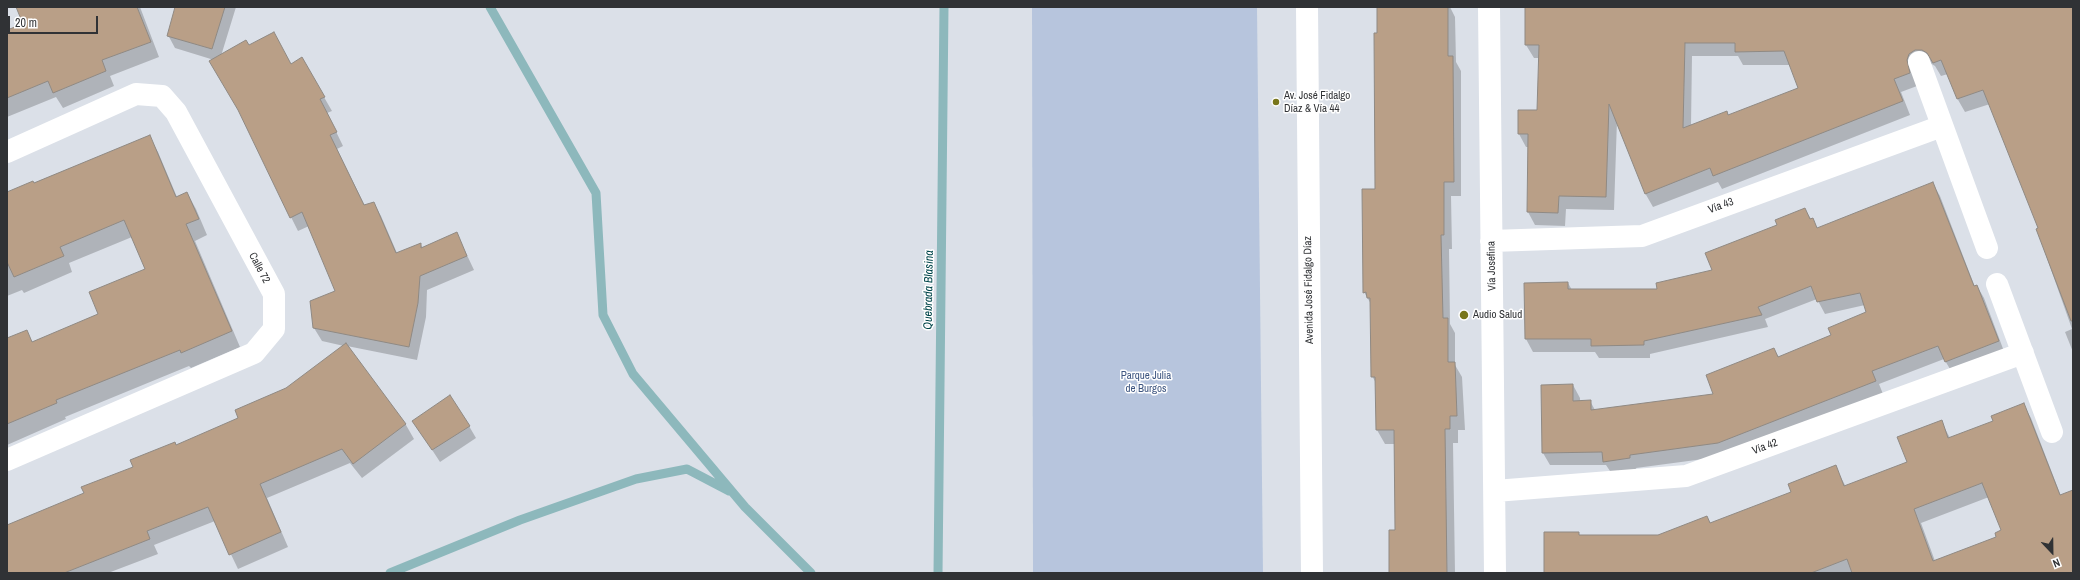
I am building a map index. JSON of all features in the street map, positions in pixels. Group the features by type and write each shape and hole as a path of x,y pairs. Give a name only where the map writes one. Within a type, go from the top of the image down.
{"street":[{"name":"Avenida José Fidalgo Díaz","path":"1306,7 1312,573"},
{"name":"Vía Josefina","path":"1489,7 1496,491 1495,573"},
{"path":"1919,62 1987,248"},
{"name":"Calle 72","path":"7,152 136,94 162,96 176,112 274,294 274,328 254,353 7,460"},
{"name":"Vía 43","path":"1492,241 1642,236 1942,126"},
{"path":"1997,284 2052,432"},
{"name":"Vía 42","path":"1496,491 1686,476 2023,353"}],"green space":[{"name":"Parque Julia de Burgos","path":"1032,7 1257,7 1263,573 1033,573"}],"building":[{"path":"16,7 137,7 151,42 102,60 106,71 53,93 48,81 7,98 7,30 23,24"},
{"path":"175,7 225,7 212,49 167,36"},
{"path":"1377,7 1448,7 1448,56 1453,56 1454,182 1444,182 1444,235 1441,235 1443,318 1448,318 1448,362 1455,362 1457,416 1450,416 1450,429 1445,429 1447,573 1389,573 1389,530 1395,530 1394,430 1376,430 1375,377 1371,377 1370,298 1367,298 1366,292 1363,293 1362,189 1375,189 1374,33 1377,33"},
{"path":"1525,7 2073,7 2073,321 2071,321 2036,229 2038,228 1983,90 1957,99 1941,60 1933,63 1927,53 1922,50 1915,50 1909,54 1907,60 1910,73 1894,79 1903,101 1713,176 1710,168 1645,194 1609,104 1606,197 1559,196 1558,213 1527,212 1528,134 1518,134 1518,110 1537,110 1539,45 1525,45","holes":["1685,43 1735,43 1735,52 1784,51 1798,88 1728,115 1727,111 1683,128"]},
{"path":"274,32 291,64 302,57 325,97 320,99 337,132 330,135 364,205 374,202 396,253 421,243 421,248 457,232 467,256 420,276 418,303 409,347 313,328 310,301 335,291 302,212 290,218 238,110 209,61 246,40 249,45"},
{"path":"150,135 176,197 187,192 199,219 186,224 232,331 181,353 180,350 56,400 57,403 7,424 7,338 27,330 32,342 98,314 89,292 145,269 124,220 60,247 64,256 14,277 7,262 7,192 33,181 34,183"},
{"path":"1933,182 1974,286 1977,285 1999,341 1945,362 1938,346 1872,371 1876,381 1718,443 1630,455 1630,458 1603,462 1602,452 1542,453 1541,385 1573,384 1573,401 1591,400 1591,410 1713,394 1706,375 1774,348 1778,357 1831,335 1828,328 1866,312 1860,293 1817,302 1811,286 1758,307 1762,315 1644,341 1644,345 1591,346 1591,339 1525,339 1524,283 1568,282 1568,289 1657,289 1656,283 1712,270 1705,253 1777,225 1775,220 1805,208 1810,219 1813,218 1817,228"},
{"path":"346,343 406,424 353,464 342,449 260,484 281,532 229,555 208,507 147,531 150,539 64,573 7,573 7,525 84,493 81,487 133,467 130,460 175,442 176,445 238,418 235,410 286,388"},
{"path":"450,395 470,426 432,450 412,421"},
{"path":"2024,403 2060,495 2073,490 2073,573 1852,573 1847,559 1811,573 1544,573 1544,532 1579,532 1579,535 1658,535 1707,516 1710,523 1791,492 1788,484 1836,465 1844,486 1907,462 1897,437 1942,420 1948,438 1993,421 1991,416","holes":["1982,483 2001,530 1995,533 1996,537 1933,561 1914,509"]}],"waterway":[{"path":"490,7 596,193 603,315 633,374 745,507 811,573"},
{"name":"Quebrada Blasina","path":"938,573 944,7"},
{"path":"390,573 520,520 636,479 687,469 729,491"}],"place":[{"name":"Av. José Fidalgo Díaz & Vía 44","path":"1276,102"},
{"name":"Audio Salud","path":"1464,315"}]}
